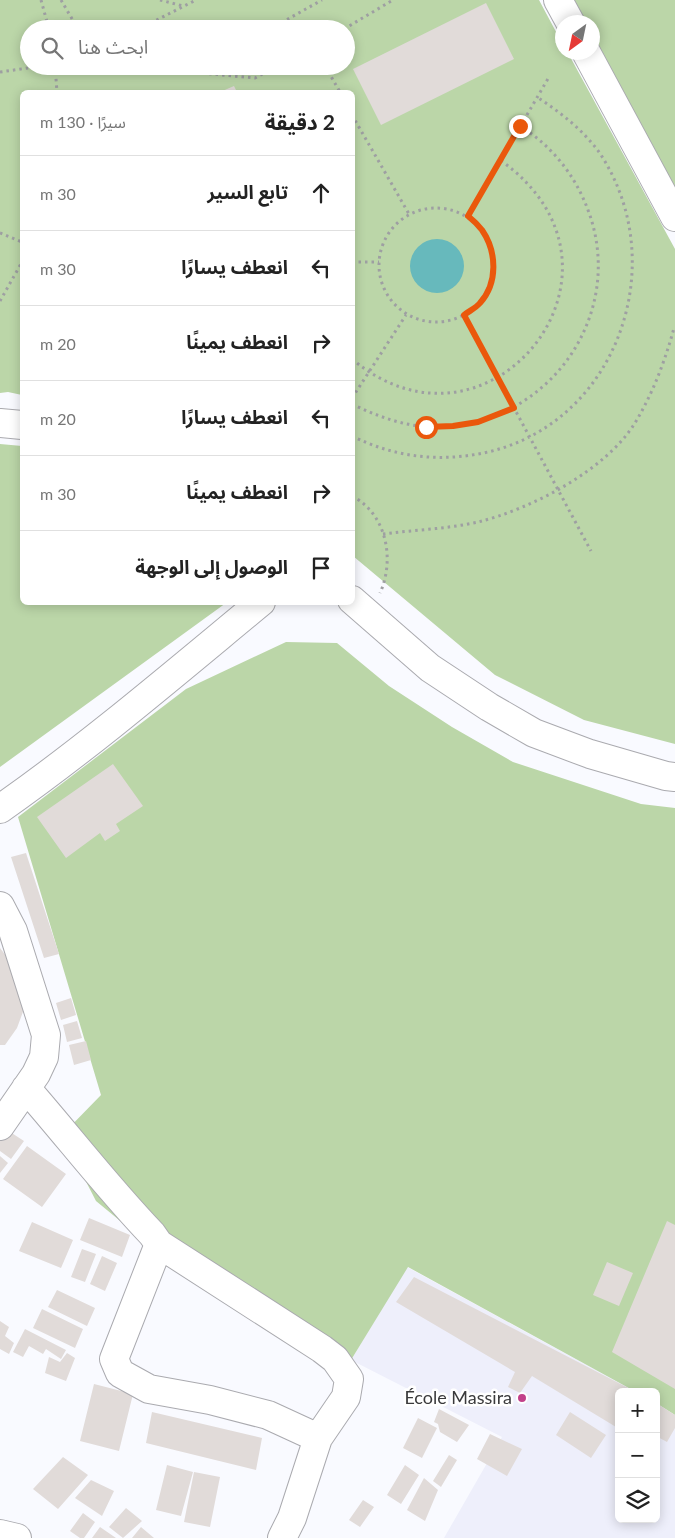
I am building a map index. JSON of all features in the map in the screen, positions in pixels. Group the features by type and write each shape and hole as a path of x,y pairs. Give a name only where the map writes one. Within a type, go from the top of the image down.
{"street":[{"path":"558,0 566,15"},
{"path":"590,60 675,217"},
{"path":"0,423 20,425"},
{"path":"0,809 37,783 115,722 257,605"},
{"path":"360,606 430,668 489,708 534,733 590,754 675,777"},
{"path":"0,906 7,936 46,1035 44,1057 36,1074 0,1125"},
{"path":"26,1088 159,1244 336,1359 348,1379 346,1398 318,1438 292,1518 282,1538"},
{"path":"159,1244 114,1359 120,1374 149,1389 210,1400 268,1415 318,1438"},
{"path":"0,1534 17,1538"}],"path":[{"path":"41,0 47,20"},
{"path":"61,0 73,20"},
{"path":"160,0 184,6"},
{"path":"183,0 184,6"},
{"path":"157,20 196,0"},
{"path":"286,20 322,0"},
{"path":"355,23 394,0"},
{"path":"0,72 20,69"},
{"path":"56,75 57,90"},
{"path":"223,75 255,78 260,75"},
{"path":"330,75 339,90"},
{"path":"468,216 549,77"},
{"path":"355,437 398,453 430,458 460,457 491,452 530,437 572,408 591,388 611,359 622,334 632,300 635,270 633,238 626,208 615,179 599,152 578,128 555,108 537,97"},
{"path":"355,125 409,214"},
{"path":"355,406 376,416 405,424 426,427 453,426 478,422 514,408 525,401 563,367 579,343 595,298 598,272 598,249 592,221 584,197 571,174 553,152 520,126"},
{"path":"355,361 381,379 399,386 420,392 440,393 481,385 516,365 531,352 552,318 559,299 562,264 559,240 553,221 544,203 522,177 500,160"},
{"path":"433,207 451,209 468,216 481,228 491,246 494,266 490,286 480,303 464,315 446,322 426,321 406,315 391,301 382,285 379,262 380,250 387,233 400,220 415,210 433,207"},
{"path":"0,234 20,241"},
{"path":"355,262 379,262"},
{"path":"0,302 20,266"},
{"path":"355,393 406,315"},
{"path":"464,315 591,551"},
{"path":"383,534 477,522 517,509 558,490 596,464 619,444 634,424 654,388 674,328"},
{"path":"355,498 360,500 376,517 383,534 388,562 384,585 376,601 360,606"}],"shaded area":[{"name":"École Massira","path":"407,1267 629,1388 615,1388 615,1523 660,1523 660,1406 675,1415 675,1538 444,1538 502,1437 351,1360"}],"green space":[{"path":"0,0 539,0 555,30 555,60 572,60 675,249 675,744 584,720 495,675 355,558 355,90 20,90 20,395 8,392 0,393"},
{"path":"570,0 675,0 675,195 600,55 600,15 578,15"},
{"path":"0,444 20,446 20,605 223,605 0,767"},
{"path":"286,642 337,643 389,686 452,727 513,762 641,804 675,808 675,1415 660,1406 660,1388 629,1388 408,1267 351,1360 164,1257 96,1201 62,1135 101,1095 18,817 186,689"}],"water":[{"path":"437,239 447,241 456,247 462,256 464,266 462,276 456,285 447,291 437,293 427,291 418,285 412,276 410,266 412,256 418,247 427,241"}],"building":[{"path":"486,3 514,59 381,125 355,73 355,68"},
{"path":"234,86 236,90 225,90"},
{"path":"113,764 143,806 116,824 120,831 105,841 100,833 66,858 37,817"},
{"path":"26,853 59,954 44,958 11,857"},
{"path":"0,948 17,970 24,1009 17,1028 5,1045 0,1045"},
{"path":"71,998 76,1015 61,1020 56,1003"},
{"path":"77,1021 82,1038 67,1042 63,1025"},
{"path":"86,1041 91,1060 74,1065 69,1045"},
{"path":"4,1128 24,1141 11,1159 0,1151 0,1134"},
{"path":"27,1146 66,1174 42,1207 3,1179"},
{"path":"0,1156 8,1163 0,1173"},
{"path":"89,1218 130,1235 122,1257 80,1240"},
{"path":"667,1221 675,1225 675,1389 612,1352"},
{"path":"32,1222 73,1240 61,1268 19,1251"},
{"path":"82,1249 96,1254 85,1282 71,1277"},
{"path":"102,1256 117,1263 105,1291 90,1284"},
{"path":"607,1262 633,1273 619,1306 593,1295"},
{"path":"414,1277 628,1388 615,1388 615,1426 532,1376 520,1393 508,1387 515,1372 396,1302"},
{"path":"57,1290 95,1308 87,1326 48,1307"},
{"path":"42,1309 83,1329 75,1348 33,1328"},
{"path":"0,1321 9,1327 5,1336 14,1343 9,1354 0,1349"},
{"path":"25,1329 66,1350 61,1359 46,1349 43,1354 29,1346 23,1357 13,1352"},
{"path":"67,1353 75,1358 66,1381 45,1373 49,1357 60,1362"},
{"path":"94,1384 133,1394 119,1451 80,1441"},
{"path":"660,1406 675,1415 675,1428 667,1442 660,1438"},
{"path":"439,1409 469,1425 457,1442 440,1432 438,1424 434,1422"},
{"path":"152,1412 262,1438 256,1470 146,1443"},
{"path":"570,1412 606,1435 591,1458 556,1435"},
{"path":"418,1418 437,1428 422,1458 403,1448"},
{"path":"490,1434 522,1449 507,1476 477,1459"},
{"path":"449,1455 457,1460 441,1487 433,1481"},
{"path":"63,1457 88,1475 58,1509 33,1489"},
{"path":"167,1465 193,1472 181,1516 156,1510"},
{"path":"405,1465 419,1475 401,1504 387,1495"},
{"path":"194,1472 220,1477 210,1527 184,1522"},
{"path":"424,1478 438,1490 425,1521 407,1510"},
{"path":"91,1480 114,1491 102,1516 75,1498"},
{"path":"363,1500 374,1507 360,1527 349,1520"},
{"path":"126,1508 142,1521 123,1538 109,1527"},
{"path":"83,1513 95,1522 84,1538 80,1538 70,1531"},
{"path":"100,1527 116,1538 92,1538"},
{"path":"141,1527 154,1538 132,1538"}],"place":[{"name":"École Massira","path":"522,1398"}],"route":[{"path":"426,427 453,426 478,422 514,408 464,315 480,303 490,286 494,266 491,246 481,228 468,216 520,126"}]}
